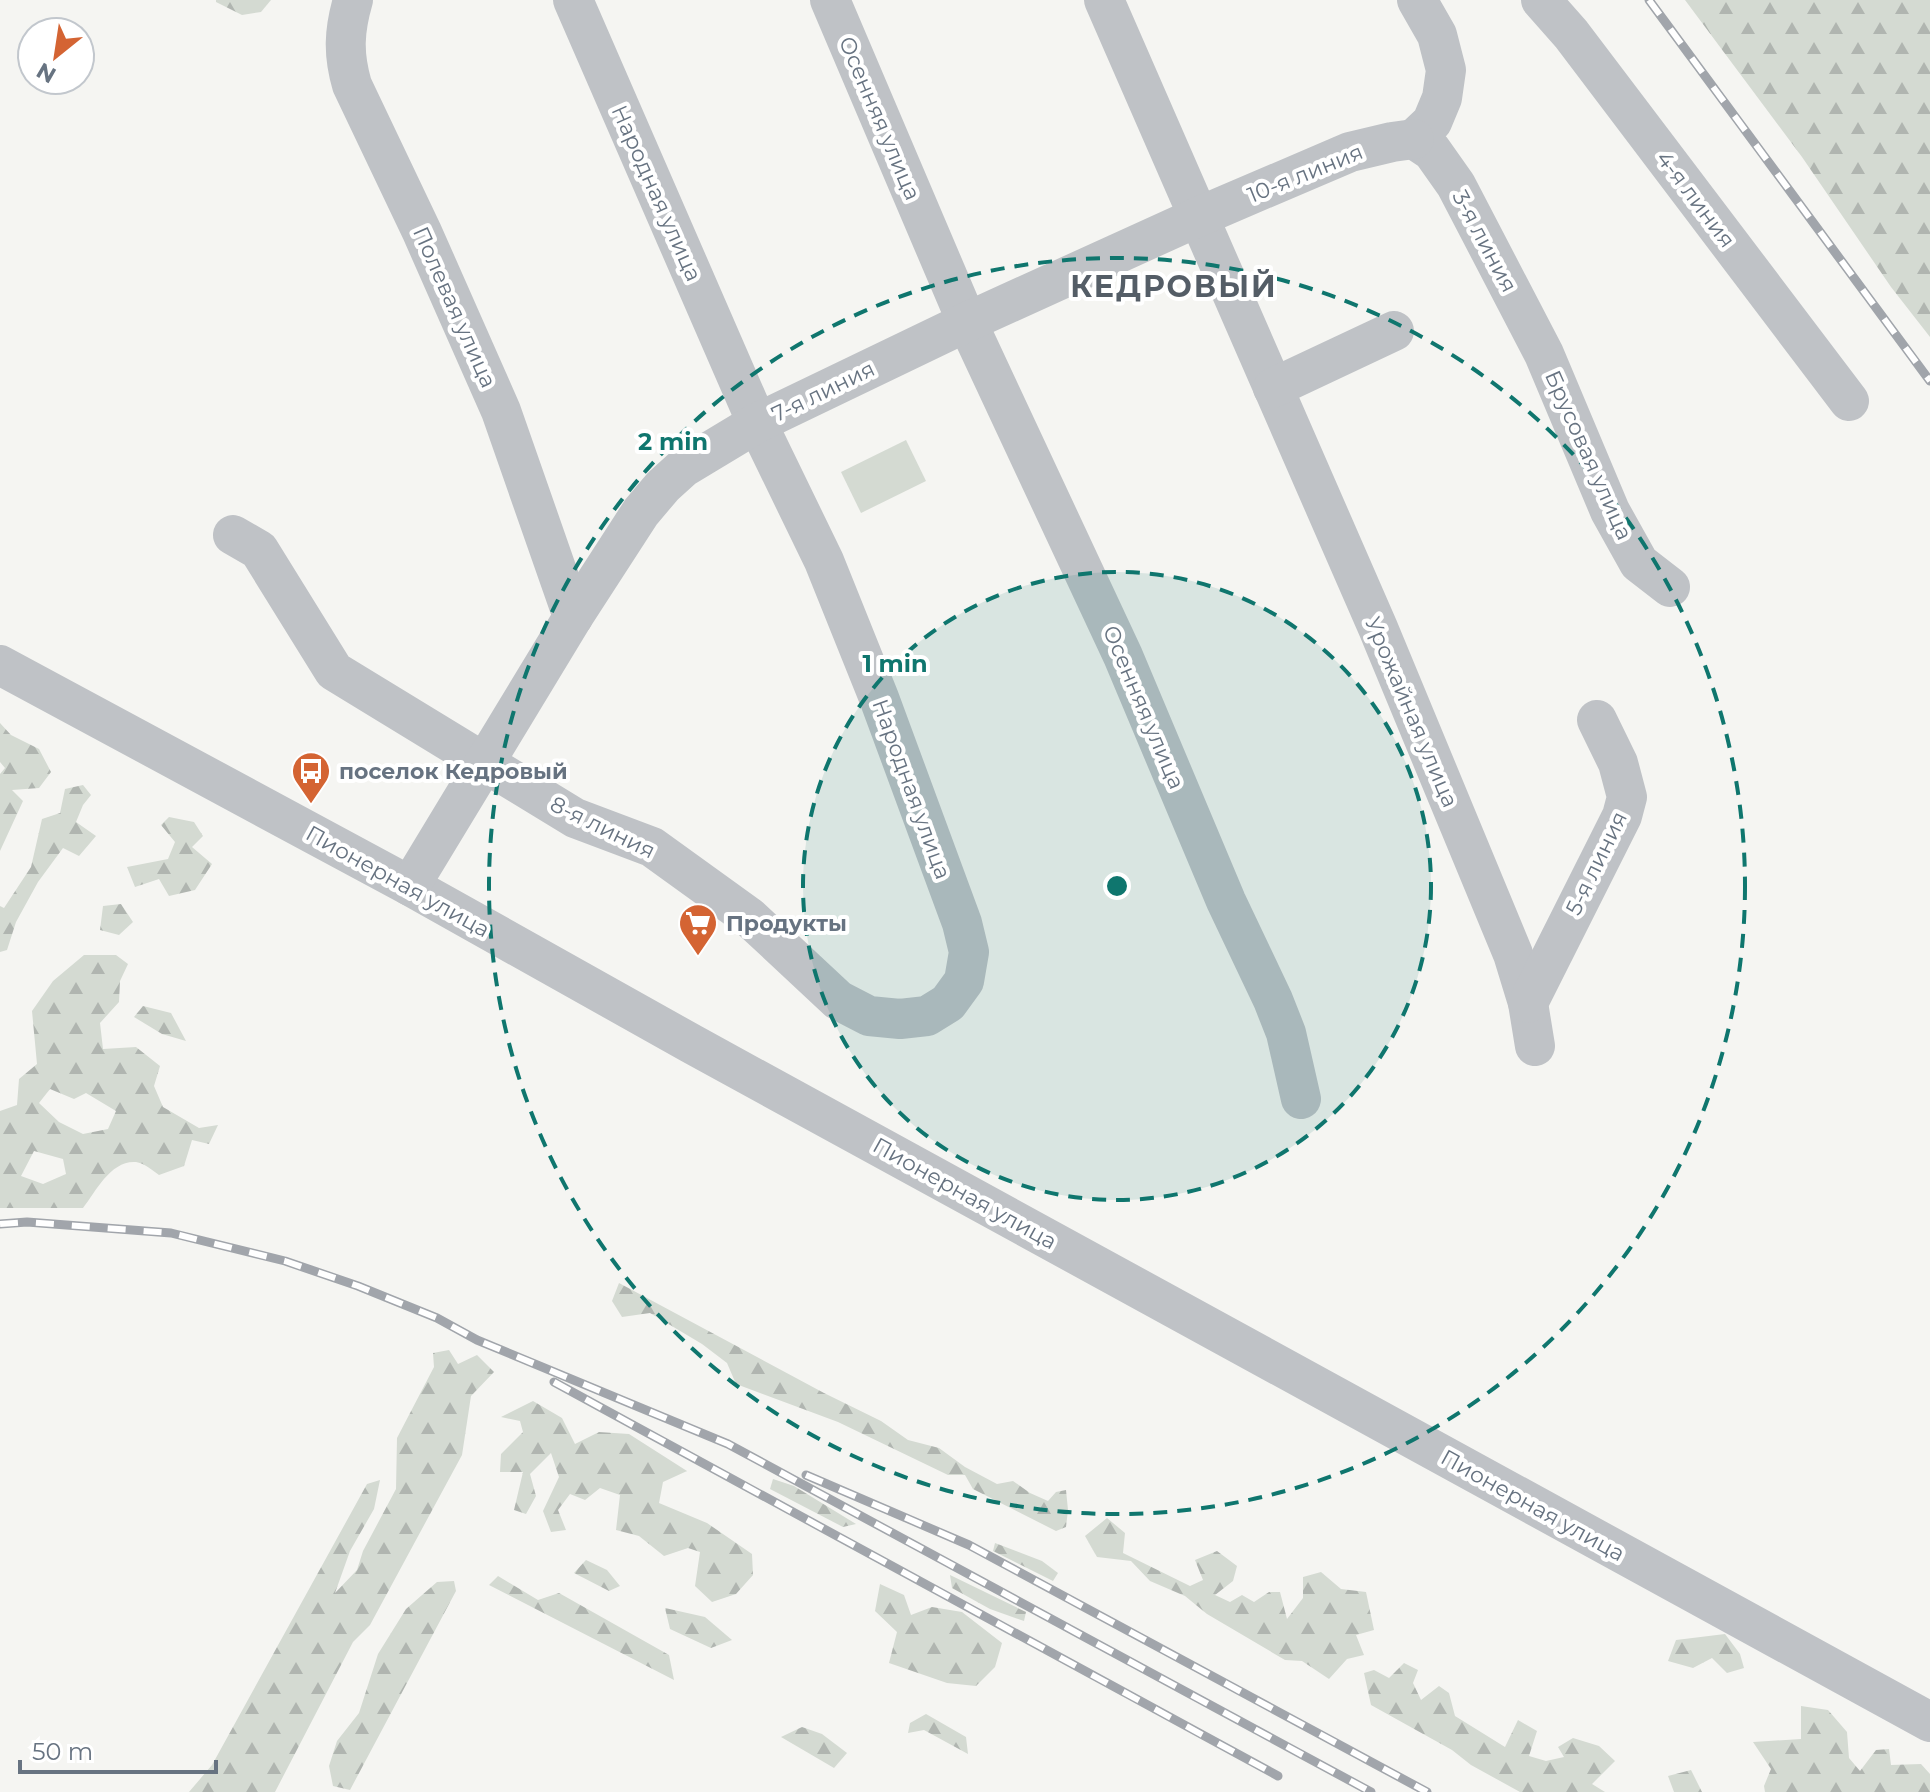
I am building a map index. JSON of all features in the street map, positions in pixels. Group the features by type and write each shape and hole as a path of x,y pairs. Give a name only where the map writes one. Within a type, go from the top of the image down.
{"street":[{"name":"Полевая улица","path":"353,0 347,23 345,52 352,85 422,232 501,411 573,617"},
{"name":"Народная улица","path":"573,0 750,405 824,561 879,698 962,923 969,952 964,981 948,1003 927,1016"},
{"name":"Осенняя улица","path":"830,0 967,322 1123,656 1226,901 1273,1000 1286,1033 1301,1099"},
{"name":"Урожайная улица","path":"1104,0 1390,656 1513,954 1528,1003 1535,1046"},
{"path":"1414,139 1432,122 1442,98 1446,70 1437,35 1417,0"},
{"name":"4-я линия","path":"1541,0 1571,34 1849,401"},
{"name":"10-я линия","path":"1198,217 1350,152 1414,139"},
{"name":"3-я линия","path":"1414,139 1432,151 1456,185 1544,354"},
{"path":"967,322 1198,217"},
{"name":"7-я линия","path":"573,617 641,512 663,486 750,405 967,322"},
{"path":"1267,375 1394,331"},
{"name":"Брусовая улица","path":"1544,354 1610,511 1639,563 1670,587"},
{"name":"8-я линия","path":"233,535 259,550 334,671 575,818 652,847 749,917 838,1000 869,1016 900,1019 927,1016"},
{"path":"410,886 573,617"},
{"name":"Пионерная улица","path":"0,665 410,886 734,1067 1930,1722"},
{"name":"5-я линия","path":"1528,1003 1622,816 1627,797 1618,763 1597,720"}],"green space":[{"path":"216,0 271,0 261,12 242,15"},
{"path":"1685,0 1930,0 1930,337 1891,287 1802,157"},
{"path":"906,440 926,481 861,513 841,472"},
{"path":"0,723 11,735 39,749 51,772 39,788 12,790 23,801 0,851 0,774 5,768 0,762"},
{"path":"83,785 91,795 76,822 96,836 79,856 63,848 38,882 16,922 7,950 0,952 0,906 4,908 31,867 42,819 60,813 65,789"},
{"path":"169,817 194,822 203,836 192,847 212,864 195,890 169,896 159,879 135,887 127,867 168,859 175,842 161,825"},
{"path":"121,904 133,922 119,935 100,930 103,906"},
{"path":"84,955 116,955 128,964 120,981 119,1002 100,1023 103,1049 136,1047 160,1066 154,1086 163,1107 199,1128 218,1125 209,1144 192,1140 184,1166 159,1175 136,1162 119,1166 105,1178 83,1208 0,1208 0,1111 17,1105 19,1079 37,1064 32,1011 53,981","holes":["50,1089 74,1099 86,1093 116,1111 108,1129 83,1134 59,1122 39,1103","34,1151 63,1159 66,1174 43,1184 21,1176"]},
{"path":"143,1006 171,1013 186,1041 162,1034 134,1017"},
{"path":"619,1283 881,1421 908,1440 939,1448 965,1467 997,1484 1013,1481 1048,1501 1056,1492 1066,1490 1066,1527 1056,1531 973,1489 965,1475 948,1475 838,1422 736,1384 727,1363 650,1313 622,1317 612,1301"},
{"path":"449,1350 458,1364 477,1355 494,1372 471,1396 462,1455 370,1625 353,1642 275,1792 189,1792 212,1765 367,1484 380,1480 374,1509 350,1551 335,1593 357,1570 363,1551 396,1489 397,1438 434,1367 433,1353"},
{"path":"533,1401 562,1418 575,1444 599,1432 629,1434 687,1471 663,1482 659,1503 707,1523 752,1554 753,1575 736,1594 712,1602 695,1586 700,1552 688,1548 664,1556 639,1536 616,1530 620,1495 600,1488 585,1500 570,1494 558,1510 566,1530 551,1532 543,1511 559,1477 551,1453 530,1474 536,1496 526,1514 514,1510 523,1472 500,1472 501,1454 523,1432 520,1421 501,1417"},
{"path":"773,1479 794,1486 856,1524 843,1527 770,1489"},
{"path":"1107,1518 1125,1533 1123,1553 1190,1586 1203,1580 1195,1560 1217,1551 1237,1566 1233,1581 1215,1595 1230,1602 1242,1595 1254,1602 1269,1592 1280,1592 1287,1619 1303,1598 1303,1577 1321,1572 1341,1589 1366,1592 1374,1630 1356,1635 1364,1655 1347,1659 1329,1679 1302,1661 1285,1660 1207,1614 1185,1596 1150,1581 1131,1561 1097,1557 1085,1536"},
{"path":"995,1543 1042,1561 1058,1573 1053,1581 993,1551"},
{"path":"586,1560 607,1570 620,1586 609,1591 574,1573"},
{"path":"950,1575 1026,1612 1024,1621 990,1609 952,1588"},
{"path":"498,1576 538,1600 559,1593 669,1655 674,1680 489,1585"},
{"path":"454,1581 456,1591 350,1790 333,1786 329,1766 337,1741 359,1713 378,1654 406,1609 437,1582"},
{"path":"880,1584 904,1595 911,1615 932,1607 962,1612 1002,1643 995,1667 976,1686 947,1683 889,1663 897,1632 875,1611"},
{"path":"665,1608 705,1617 732,1640 711,1648 670,1629"},
{"path":"1725,1634 1740,1654 1744,1668 1727,1673 1712,1658 1693,1668 1668,1661 1676,1640"},
{"path":"1404,1663 1418,1670 1413,1683 1421,1700 1439,1686 1449,1693 1455,1716 1505,1747 1518,1720 1537,1731 1529,1756 1546,1761 1564,1757 1558,1747 1573,1738 1599,1746 1615,1761 1592,1784 1605,1792 1520,1792 1371,1705 1364,1673 1374,1670 1389,1678"},
{"path":"1801,1706 1828,1710 1847,1732 1849,1758 1860,1771 1876,1750 1889,1749 1891,1765 1921,1764 1930,1774 1930,1792 1765,1792 1764,1786 1771,1769 1753,1742 1801,1739"},
{"path":"926,1714 966,1737 968,1754 924,1730 908,1733 910,1723"},
{"path":"802,1727 822,1734 847,1753 834,1768 781,1737"},
{"path":"1691,1770 1702,1792 1674,1792 1668,1776"}],"railway":[{"path":"1649,0 1930,381"},
{"path":"0,1224 27,1222 171,1233 285,1261 437,1318 477,1340 728,1444 1371,1792"},
{"path":"554,1382 1278,1776"},
{"path":"806,1475 969,1545 1427,1792"}],"place":[{"name":"поселок Кедровый","path":"311,805"},
{"name":"Продукты","path":"698,957"}],"district":[{"name":"КЕДРОВЫЙ","path":"1174,287"}]}
